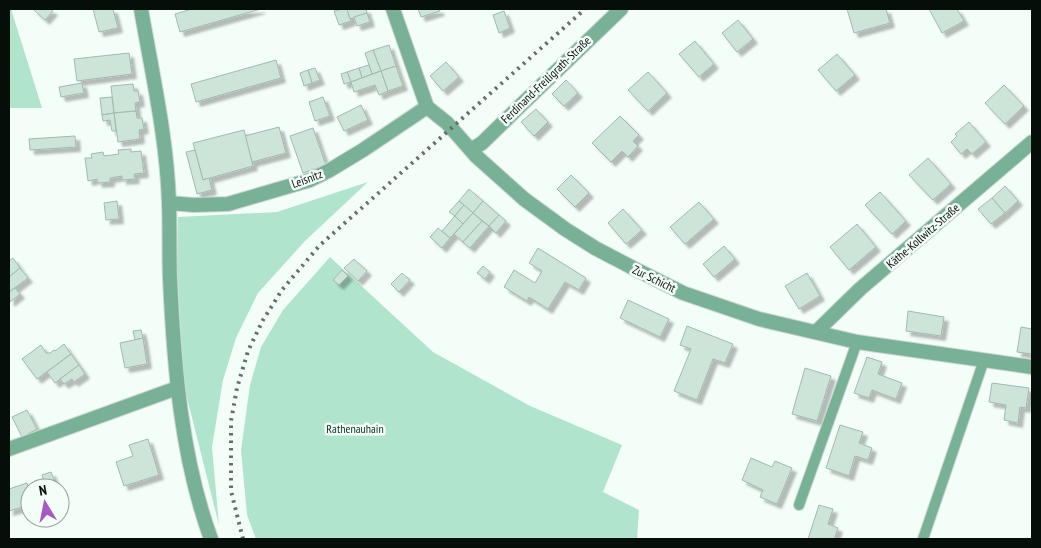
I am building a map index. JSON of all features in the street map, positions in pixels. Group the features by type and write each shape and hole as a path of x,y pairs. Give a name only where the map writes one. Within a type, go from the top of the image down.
{"street":[{"path":"141,9 165,142 169,203 170,278 177,388 195,486 211,539"},
{"name":"Zur Schicht","path":"394,9 427,106 524,199 595,248 683,293 758,319 857,342 1032,367"},
{"name":"Ferdinand-Freiligrath-Straße","path":"471,150 504,122 621,9"},
{"name":"Leisnitz","path":"169,203 194,205 228,204 310,180 346,160 427,106"},
{"name":"Käthe-Kollwitz-Straße","path":"816,332 860,289 1032,142"},
{"path":"9,448 177,388"}],"lane":[{"path":"799,505 857,342"},
{"path":"923,539 984,360"}],"green space":[{"path":"9,9 11,9 42,108 9,108"},
{"path":"368,182 305,241 258,293 236,338 223,380 212,447 219,525 184,386 177,268 178,217 277,212"},
{"name":"Rathenauhain","path":"330,257 433,352 530,406 622,445 603,492 639,510 637,539 256,539 247,515 241,450 250,385 261,347 283,310"}],"building":[{"path":"33,9 50,9 53,11 45,20"},
{"path":"93,9 113,9 118,28 99,32"},
{"path":"192,9 261,9 180,32 175,14"},
{"path":"347,9 351,21 339,25 334,11"},
{"path":"347,9 366,9 367,13 350,19"},
{"path":"418,9 439,9 440,11 421,17"},
{"path":"847,9 886,9 890,23 854,33"},
{"path":"929,9 957,9 964,21 942,33"},
{"path":"504,11 510,28 499,33 493,15"},
{"path":"367,13 370,22 357,26 354,17"},
{"path":"738,20 753,39 737,52 722,33"},
{"path":"695,41 714,64 699,77 679,54"},
{"path":"389,45 396,66 381,71 373,50"},
{"path":"373,50 381,71 372,74 365,53"},
{"path":"129,53 132,74 77,81 74,59"},
{"path":"837,54 855,75 836,91 818,70"},
{"path":"276,60 281,78 196,102 191,84"},
{"path":"446,62 459,77 443,91 430,76"},
{"path":"369,65 372,74 362,78 359,68"},
{"path":"396,66 403,86 388,91 381,71"},
{"path":"315,68 320,80 312,83 308,70"},
{"path":"359,68 362,78 351,82 347,72"},
{"path":"308,70 312,83 304,86 300,73"},
{"path":"381,71 388,91 379,95 375,85 354,92 351,82"},
{"path":"347,72 351,82 344,84 341,74"},
{"path":"648,72 667,93 648,111 628,90"},
{"path":"566,80 578,93 564,106 552,94"},
{"path":"82,83 84,93 61,97 59,87"},
{"path":"133,84 134,91 138,91 140,102 135,103 136,111 114,113 111,86"},
{"path":"1004,85 1024,106 1005,124 985,103"},
{"path":"112,97 114,113 102,115 100,98"},
{"path":"323,97 330,116 315,121 309,102"},
{"path":"361,105 368,120 344,131 337,117"},
{"path":"536,109 548,122 534,136 521,122"},
{"path":"136,111 137,118 142,118 144,129 139,130 140,139 118,142 114,113"},
{"path":"114,113 116,131 112,131 110,120 103,121 102,115"},
{"path":"620,116 639,135 633,141 638,146 628,157 622,151 611,162 592,143"},
{"path":"969,122 986,142 972,154 967,149 961,154 951,142 957,136 955,134"},
{"path":"279,127 286,153 252,162 245,136"},
{"path":"313,128 326,165 303,173 290,136"},
{"path":"244,130 253,166 203,180 193,143"},
{"path":"75,136 76,147 30,150 29,139"},
{"path":"131,149 131,152 141,151 144,173 134,174 135,179 122,180 122,176 110,178 110,182 98,183 97,179 88,181 85,158 92,158 91,154 103,152 104,156 119,154 118,150"},
{"path":"195,150 203,180 209,178 212,190 197,194 186,152"},
{"path":"928,158 951,184 933,200 909,175"},
{"path":"571,175 589,193 575,207 557,189"},
{"path":"1005,186 1018,201 1005,213 992,198"},
{"path":"469,189 483,201 473,213 459,201"},
{"path":"880,192 906,221 892,234 865,205"},
{"path":"992,198 1005,213 991,224 978,209"},
{"path":"117,201 119,219 106,220 104,203"},
{"path":"459,201 464,205 455,216 449,212"},
{"path":"483,201 499,215 489,226 473,213"},
{"path":"699,202 714,219 685,244 670,227"},
{"path":"464,205 473,213 463,224 455,216"},
{"path":"623,209 642,230 626,244 608,223"},
{"path":"473,213 482,221 463,242 454,234"},
{"path":"499,215 506,221 496,233 489,226"},
{"path":"455,216 463,224 450,238 442,231"},
{"path":"482,221 489,226 470,248 463,242"},
{"path":"857,224 876,247 849,270 830,247"},
{"path":"438,228 450,238 442,248 430,237"},
{"path":"724,246 735,259 714,277 703,264"},
{"path":"538,248 586,278 579,290 565,282 548,309 529,297 527,301 504,287 514,270 535,283 542,271 529,263"},
{"path":"13,258 20,268 9,277 9,261"},
{"path":"354,259 367,271 358,281 344,268"},
{"path":"483,266 490,272 485,279 477,273"},
{"path":"20,268 28,278 9,292 9,277"},
{"path":"342,270 348,276 339,285 333,280"},
{"path":"402,273 410,280 399,292 391,284"},
{"path":"807,273 820,296 799,309 785,286"},
{"path":"15,288 20,294 10,302 9,292"},
{"path":"628,300 669,319 660,337 620,318"},
{"path":"908,311 944,317 941,336 906,331"},
{"path":"687,326 733,344 725,363 713,359 697,400 674,391 691,349 680,345"},
{"path":"1021,327 1032,329 1032,354 1017,352"},
{"path":"141,330 143,338 135,340 133,331"},
{"path":"143,338 147,364 125,368 120,343"},
{"path":"64,344 71,354 37,379 22,359 41,345 46,353 50,353"},
{"path":"71,354 79,365 55,383 47,372"},
{"path":"867,357 882,362 878,374 902,383 896,399 872,390 869,398 854,393"},
{"path":"79,365 85,374 74,382 72,379 64,384 60,379"},
{"path":"805,368 831,376 817,421 792,414"},
{"path":"992,383 1029,388 1026,408 1020,407 1018,423 1004,420 1006,405 989,402"},
{"path":"27,410 37,429 22,437 12,417"},
{"path":"840,425 863,432 859,443 872,448 868,460 855,456 849,476 826,468"},
{"path":"148,439 159,475 124,486 116,462 133,456 129,445"},
{"path":"751,458 772,467 775,461 792,468 777,504 760,497 763,490 742,480"},
{"path":"51,472 53,478 43,478 42,475"},
{"path":"20,485 20,508 9,511 9,489"},
{"path":"819,505 833,509 828,524 838,528 834,539 808,539"}],"railway":[{"path":"243,539 231,491 231,421 237,388 248,351 263,320 282,290 319,246 585,9"}]}
